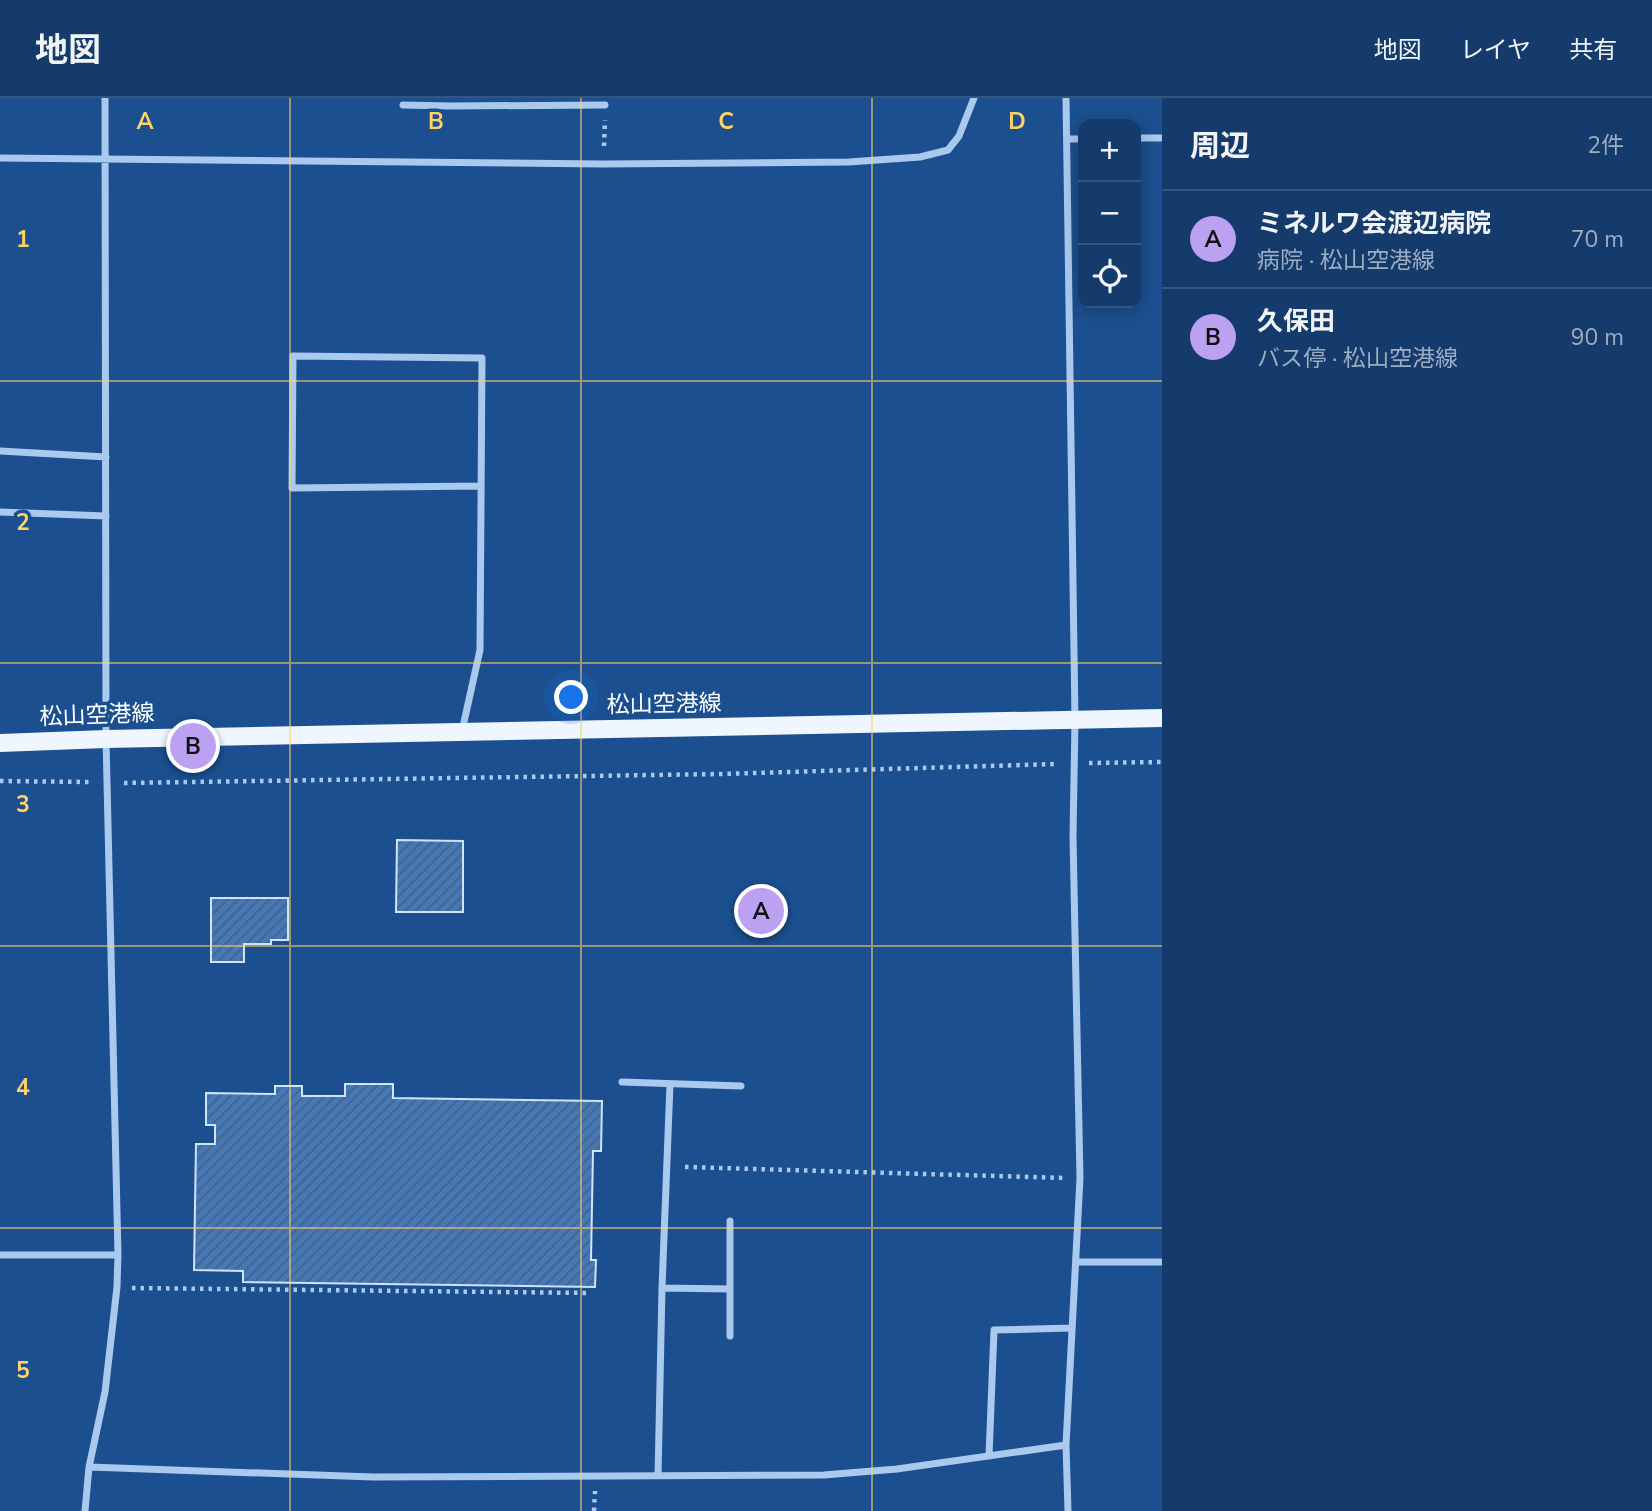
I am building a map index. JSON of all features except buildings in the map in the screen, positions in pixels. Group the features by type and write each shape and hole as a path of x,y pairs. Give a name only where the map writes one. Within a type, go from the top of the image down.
{"main road":[{"name":"松山空港線","path":"0,743 1162,718"}],"street":[{"path":"85,1511 89,1467 105,1392 118,1255 106,783 105,98"},
{"path":"0,158 604,164 849,162 920,157 948,150 959,136 974,98"},
{"path":"1066,98 1075,720 1073,837 1080,1178 1066,1445 1068,1511"},
{"path":"403,105 451,102 605,105"},
{"path":"1141,138 1162,138"},
{"path":"1067,139 1078,139"},
{"path":"462,732 480,650 482,358 293,356 292,488 481,486"},
{"path":"0,451 106,457"},
{"path":"0,512 106,516"},
{"path":"622,1082 741,1086"},
{"path":"659,1476 662,1288 670,1084"},
{"path":"730,1221 730,1336"},
{"path":"0,1255 118,1255"},
{"path":"1076,1262 1162,1262"},
{"path":"662,1288 730,1289"},
{"path":"989,1456 994,1329 1072,1328"},
{"path":"89,1467 373,1477 824,1475 897,1469 1066,1445"}],"path":[{"path":"604,164 605,105"},
{"path":"0,781 153,784 1162,762"},
{"path":"667,1167 1080,1178"},
{"path":"117,1287 589,1293"}],"place":[{"name":"久保田","path":"193,746"},
{"name":"ミネルワ会渡辺病院","path":"761,911"}]}
